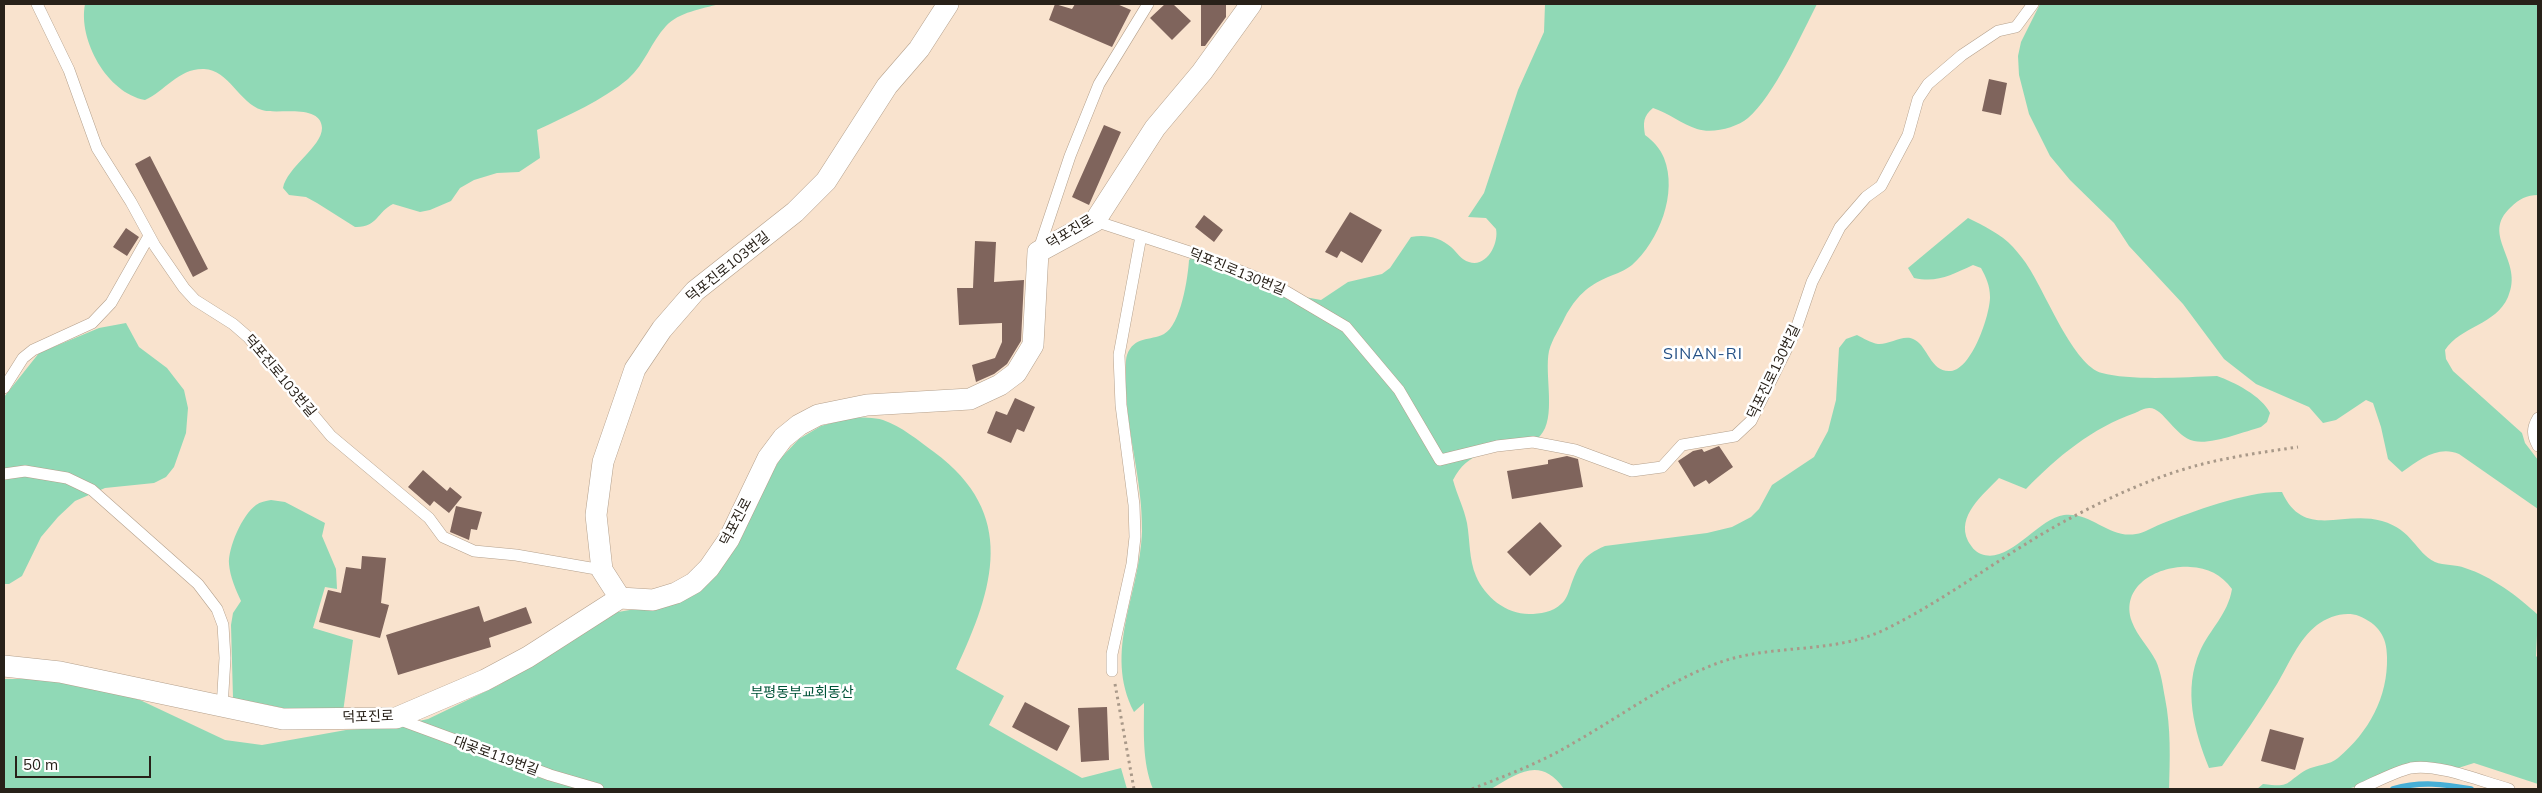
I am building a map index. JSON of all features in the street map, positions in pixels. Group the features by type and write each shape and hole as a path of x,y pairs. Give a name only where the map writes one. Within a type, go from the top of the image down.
{"street":[{"name":"덕포진로103번길","path":"620,598 602,570 596,515 603,462 635,369 662,329 695,291 795,212 826,181 887,86 919,49 948,4"},
{"name":"덕포진로","path":"4,666 60,672 222,708 283,719 396,718 485,680 528,657 620,598 653,600 676,593 694,583 709,568 729,539 768,458 783,438 799,424 818,415 867,404 970,399 1000,386 1016,374 1033,345 1038,252 1095,220 1155,128 1202,72 1251,4"}],"lane":[{"name":"덕포진로103번길","path":"37,4 70,70 97,148 131,202 149,236 184,288 195,300 233,324 248,337 331,436 429,518 443,537 474,551 516,555 602,570"},
{"path":"1038,252 1070,156 1099,84 1148,4"},
{"name":"덕포진로130번길","path":"1095,220 1211,260 1275,285 1346,327 1398,390 1440,460 1497,446 1533,442 1575,450 1632,471 1662,467 1682,444 1735,436 1751,421 1796,332 1812,282 1840,227 1866,197 1881,186 1908,135 1918,99 1928,84 1962,55 1998,31 2016,27 2033,4"},
{"path":"4,388 23,358 33,350 92,322 111,303 149,236"},
{"path":"1112,671 1112,654 1132,564 1135,537 1134,505 1122,405 1119,355 1141,236"},
{"path":"2538,418 2533,428 2538,446"},
{"path":"4,474 25,471 67,478 92,490 198,584 217,609 223,625 225,658 222,708"},
{"name":"대곶로119번길","path":"396,718 550,775 598,789"},
{"path":"2360,789 2408,769 2418,767 2448,772 2509,789"}],"path":[{"path":"1472,789 1549,757 1659,690 1697,670 1734,657 1838,644 1870,636 1962,585 2066,520 2152,482 2195,466 2298,447"},
{"path":"1112,671 1121,711 1134,789"}],"green space":[{"path":"85,4 719,4 691,12 671,21 661,32 639,67 628,79 596,101 537,130 540,158 519,172 497,173 474,180 460,188 451,201 430,210 420,212 393,204 368,225 355,227 306,197 289,195 283,188 291,172 311,150 320,135 322,128 320,120 314,115 262,110 247,101 220,75 204,69 187,72 145,100 131,95 107,76 98,63 86,33"},
{"path":"1545,4 1817,4 1768,95 1743,122 1724,129 1710,131 1691,127 1653,108 1646,117 1644,123 1645,135 1660,151 1668,172 1667,201 1658,230 1642,255 1632,265 1588,288 1573,304 1565,317 1549,351 1548,418 1540,436 1531,443 1481,454 1473,458 1459,470 1453,480 1467,523 1471,557 1476,576 1485,591 1497,603 1504,608 1520,613 1538,614 1550,611 1558,607 1566,599 1582,562 1605,546 1707,533 1732,527 1751,517 1759,509 1772,485 1814,457 1828,431 1836,400 1839,348 1846,339 1857,335 1870,342 1883,344 1902,338 1911,338 1919,343 1939,368 1944,371 1951,371 1959,368 1973,351 1987,316 1990,293 1983,271 1981,268 1973,265 1937,279 1923,279 1914,278 1908,268 1968,218 2003,238 2020,255 2071,344 2092,368 2102,373 2128,377 2217,376 2254,395 2270,413 2267,422 2261,427 2218,440 2201,442 2194,441 2181,434 2154,409 2146,408 2119,419 2076,445 2026,489 1999,478 1979,499 1968,515 1965,532 1968,541 1975,550 1981,554 1991,556 2002,553 2012,548 2044,524 2064,515 2083,517 2117,533 2136,534 2189,513 2237,498 2282,492 2291,507 2301,515 2313,519 2367,519 2382,521 2392,525 2407,535 2428,558 2435,562 2461,567 2485,576 2513,594 2538,615 2536,656 2538,658 2538,784 2474,763 2455,769 2437,765 2347,789 2257,789 2263,784 2284,785 2306,770 2335,760 2359,737 2374,713 2384,686 2387,650 2383,637 2376,627 2366,619 2349,614 2327,619 2310,631 2299,645 2271,694 2222,766 2209,768 2192,710 2192,680 2200,651 2223,614 2232,589 2214,573 2203,569 2178,567 2155,574 2145,580 2131,598 2130,609 2134,627 2156,661 2162,680 2169,732 2169,789 1564,789 1555,779 1538,770 1520,773 1491,789 1153,789 1145,758 1144,703 1134,712 1125,689 1122,667 1122,645 1136,578 1142,531 1140,493 1126,397 1127,355 1130,349 1138,342 1164,334 1170,329 1179,311 1189,260 1198,253 1305,297 1321,300 1348,282 1382,274 1390,268 1411,237 1427,236 1437,239 1447,244 1461,258 1469,262 1475,263 1486,258 1494,247 1496,229 1486,218 1468,217 1484,193 1518,90 1544,32"},
{"path":"2040,4 2538,4 2538,195 2520,200 2502,218 2499,228 2500,238 2511,271 2512,284 2503,306 2487,320 2452,342 2445,350 2446,359 2453,371 2522,433 2525,443 2538,460 2538,509 2459,454 2444,451 2429,455 2402,472 2388,459 2381,427 2373,403 2366,400 2336,420 2323,423 2309,407 2256,384 2224,359 2183,304 2129,246 2114,223 2070,180 2050,156 2029,114 2019,75 2018,56 2021,42"},
{"path":"126,323 139,347 167,368 184,390 188,408 186,433 174,467 166,477 154,483 105,488 75,501 41,537 22,576 9,584 4,584 4,397 39,353 99,328"},
{"name":"부평동부교회동산","path":"852,417 883,420 910,434 961,476 978,501 988,527 991,553 988,581 980,610 956,669 1004,696 989,725 1082,778 1121,768 1127,789 4,789 4,679 31,679 88,685 140,700 225,740 262,745 346,730 392,727 428,719 499,685 611,614 669,606 755,503 780,459 799,439 821,426"},
{"path":"271,500 285,502 325,523 322,536 336,569 337,589 325,587 313,628 353,640 343,712 303,712 233,698 231,625 233,613 241,601 231,574 229,557 233,541 246,516 258,504"}],"building":[{"path":"1055,4 1072,9 1075,4 1117,4 1131,10 1112,47 1049,20"},
{"path":"1165,4 1173,4 1191,21 1172,40 1150,18"},
{"path":"1201,4 1226,4 1226,17 1205,46 1201,46"},
{"path":"1989,79 2007,83 2001,115 1982,111"},
{"path":"1104,125 1121,132 1089,205 1072,197"},
{"path":"150,156 208,269 193,277 135,164"},
{"path":"1350,212 1382,230 1362,263 1341,251 1337,258 1325,252"},
{"path":"1204,215 1223,230 1214,242 1195,227"},
{"path":"126,228 139,237 127,256 113,247"},
{"path":"975,241 996,242 994,282 1024,280 1021,341 1007,364 994,374 976,382 972,365 995,358 1002,342 1002,323 959,325 957,288 973,288"},
{"path":"1015,398 1035,407 1024,432 1017,429 1011,443 987,433 996,411 1007,415"},
{"path":"1719,446 1733,467 1709,484 1706,480 1694,487 1678,461 1693,451 1702,449 1704,452"},
{"path":"1567,456 1578,459 1583,487 1512,499 1507,471 1548,464 1548,460"},
{"path":"423,470 447,491 450,487 462,497 449,513 434,501 430,506 408,487"},
{"path":"456,506 482,512 477,530 471,529 469,540 450,532"},
{"path":"1540,522 1562,546 1530,576 1507,552"},
{"path":"362,556 386,558 381,603 389,605 380,638 319,622 328,590 341,593 346,567 361,569"},
{"path":"479,606 484,622 526,607 532,623 489,638 491,647 398,675 386,635"},
{"path":"1025,702 1070,726 1057,751 1012,727"},
{"path":"1107,707 1109,760 1081,762 1078,708"},
{"path":"2270,729 2304,738 2295,770 2261,761"}],"waterway":[{"path":"2393,789 2403,786 2432,784 2471,789"}],"district":[{"name":"SINAN-RI","path":"1703,354"}]}
